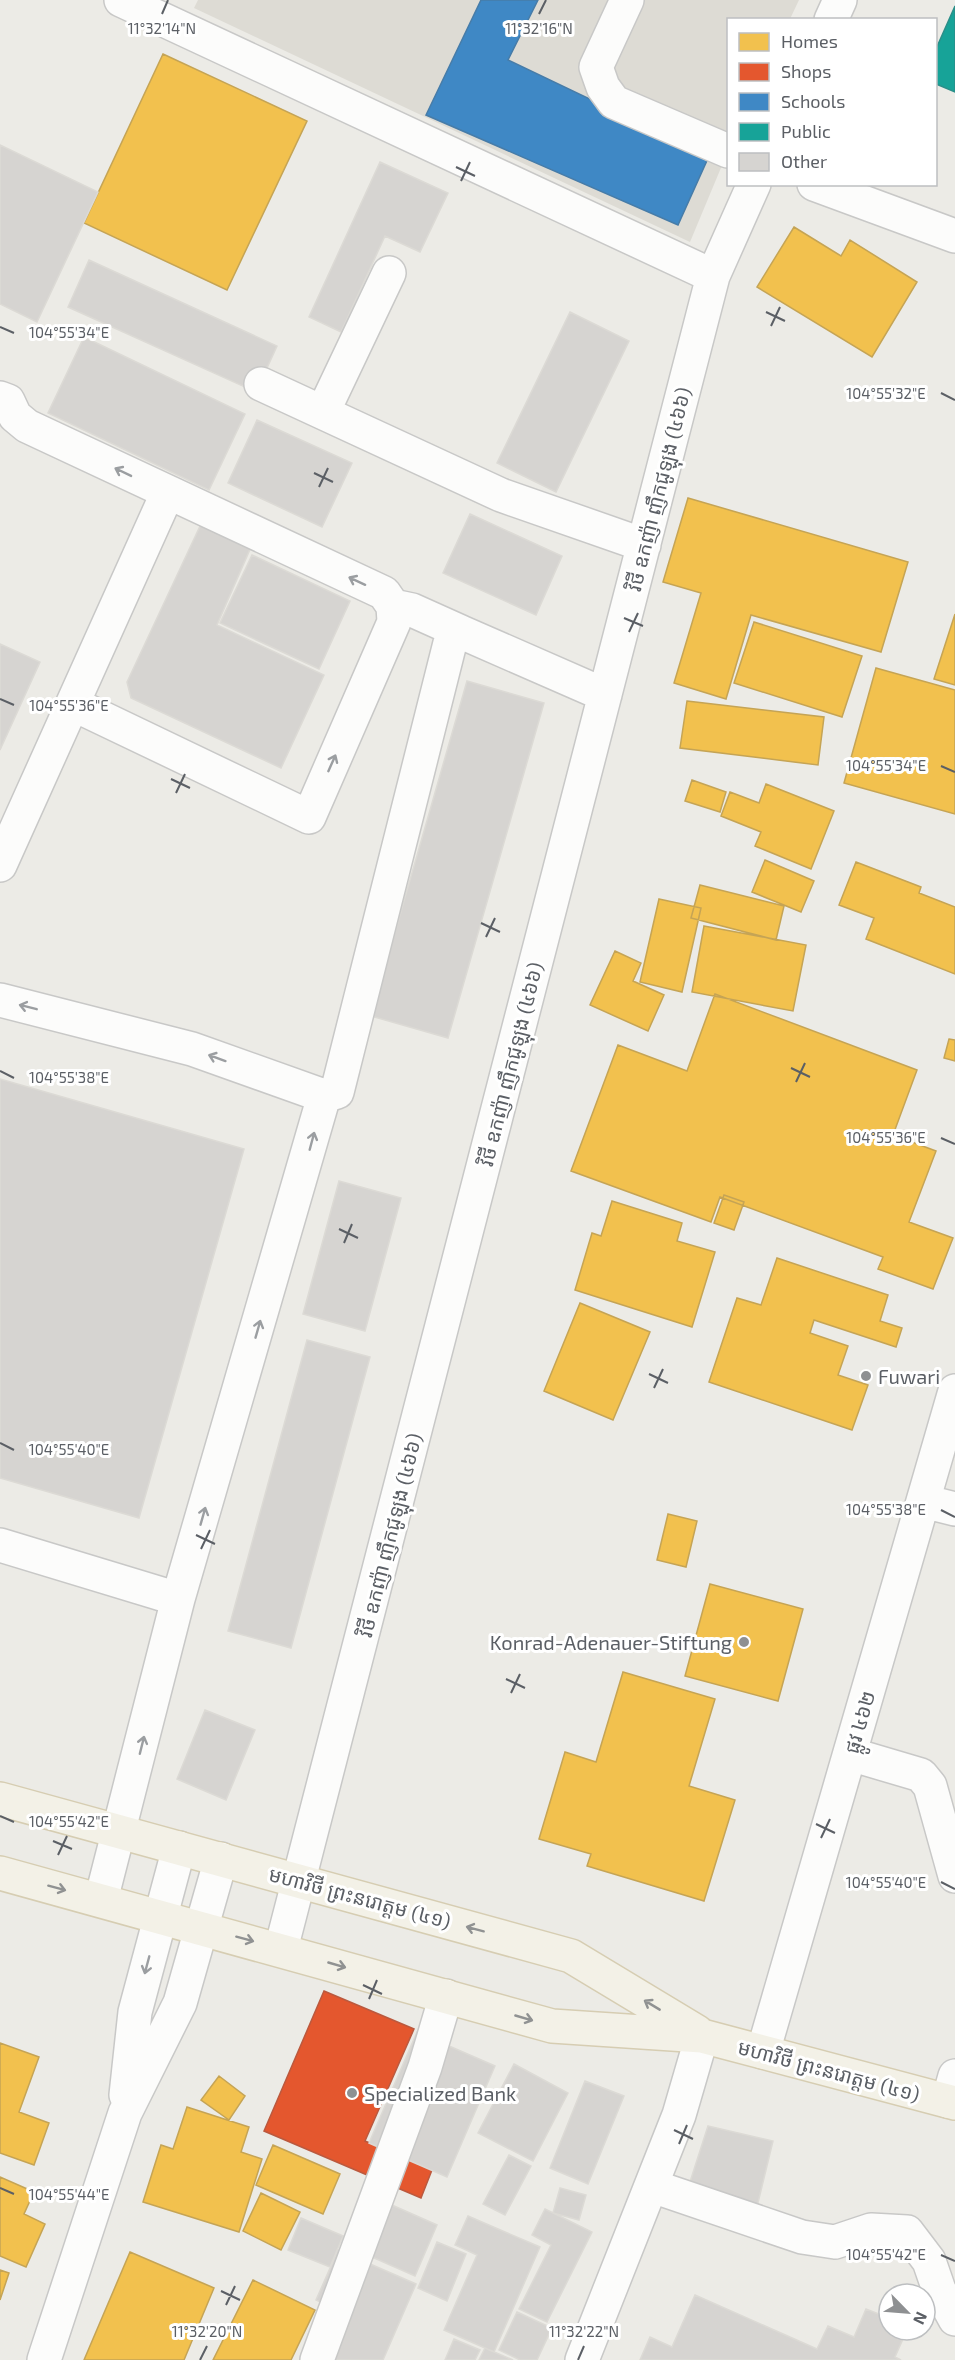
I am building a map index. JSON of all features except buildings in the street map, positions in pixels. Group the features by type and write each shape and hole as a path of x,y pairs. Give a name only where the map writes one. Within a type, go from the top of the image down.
{"main road":[{"name":"មហាវិថី ព្រះនរោត្តម (៤១)","path":"0,1799 572,1956 702,2036"},
{"name":"មហាវិថី ព្រះនរោត្តម (៤១)","path":"0,1873 101,1899 552,2026 702,2036 763,2052 953,2094"}],"street":[{"path":"121,0 167,10 713,276"},
{"path":"627,0 596,67 603,87 614,102 727,150"},
{"path":"832,18 840,0"},
{"name":"វិថី ឧកញ៉ា ញឹកជូឡុង (៤៦៦)","path":"280,1949 713,276 753,186"},
{"path":"819,186 955,236"},
{"path":"322,412 389,273"},
{"path":"261,384 501,495 644,544"},
{"path":"0,398 8,401 15,416 27,426 167,494 384,593 393,606 394,622 309,817 73,704"},
{"path":"0,865 167,494"},
{"path":"393,606 412,610 605,695"},
{"path":"0,1000 192,1049 324,1096 337,1092 450,643 460,632"},
{"path":"101,1899 178,1599 324,1096"},
{"name":"ផ្លូវ ៤៦២","path":"763,2052 955,1391"},
{"path":"923,1501 955,1509"},
{"path":"0,1545 178,1599"},
{"path":"850,1754 921,1775 930,1786 955,1876"},
{"path":"125,2113 135,2012 179,1848"},
{"path":"44,2360 125,2113 173,2021 221,1859"},
{"path":"317,2360 425,2067 446,1996"},
{"path":"582,2360 679,2115 702,2036"},
{"path":"652,2186 802,2237 835,2242 871,2230 907,2232 929,2261 939,2290 955,2319"}],"shaded area":[{"path":"198,0 799,0 790,18 727,18 727,153 690,242 194,8"}],"place":[{"name":"Fuwari","path":"866,1376"},
{"name":"Konrad-Adenauer-Stiftung","path":"744,1642"},
{"name":"Specialized Bank","path":"352,2093"}]}
